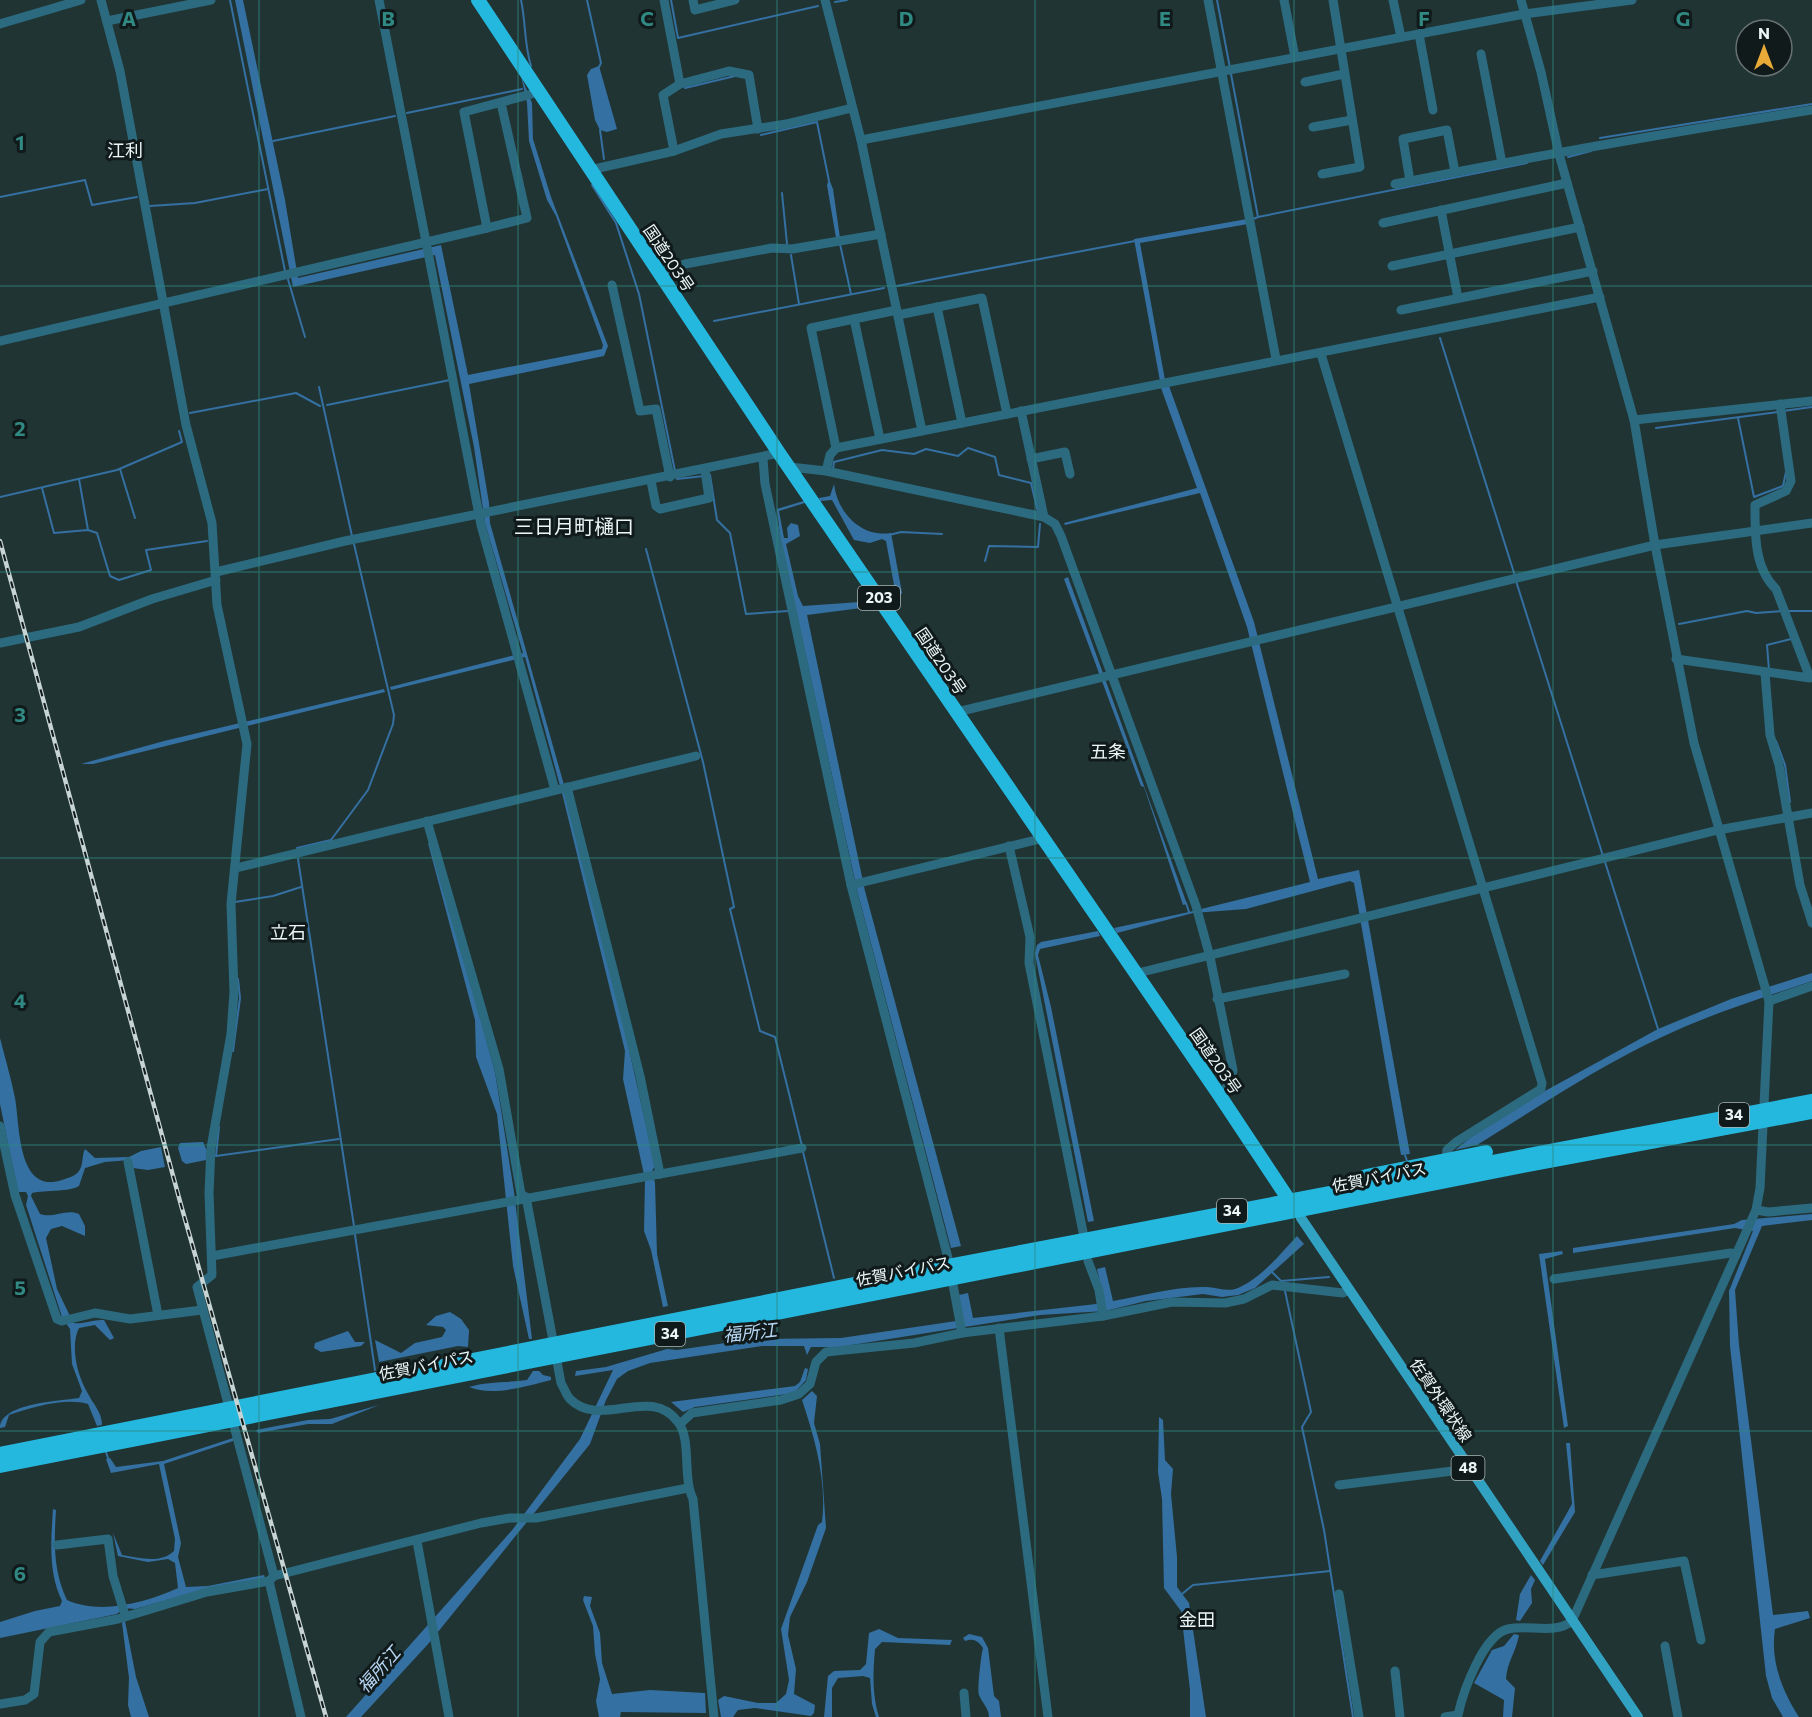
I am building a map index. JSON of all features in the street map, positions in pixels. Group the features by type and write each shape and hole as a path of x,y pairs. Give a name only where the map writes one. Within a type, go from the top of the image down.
{"highway":[{"name":"国道203号","path":"478,0 532,95 590,170 779,453 1044,838 1301,1218"},
{"name":"佐賀バイパス","path":"1763,1116 1812,1101"},
{"name":"佐賀バイパス","path":"0,1466 71,1446 396,1382 823,1303 947,1273 1522,1160 1763,1116 1812,1112"},
{"name":"34","path":"1283,1192 1626,1127 1658,1135"},
{"name":"34","path":"1301,1218 1628,1155 1658,1135"},
{"path":"947,1273 1083,1232 1283,1192"},
{"path":"947,1273 1088,1261 1301,1218"},
{"name":"佐賀バイパス","path":"555,1352 895,1276 947,1273"},
{"name":"佐賀バイパス","path":"0,1454 71,1446"}],"main road":[{"name":"佐賀外環状線","path":"1301,1218 1638,1717"}],"street":[{"path":"0,24 81,0"},
{"path":"101,0 120,71 186,425 212,523 222,634 243,724 248,761 231,904 234,992 231,1034 212,1148 209,1192 212,1275 197,1287 272,1579 301,1717"},
{"path":"107,21 211,0"},
{"path":"379,0 428,242 479,514 555,790"},
{"path":"664,0 680,84"},
{"path":"693,0 695,10 735,0"},
{"path":"825,0 861,140 922,431"},
{"path":"1208,0 1276,359"},
{"path":"1284,0 1295,57"},
{"path":"1322,174 1360,166 1339,49 1342,43 1333,0"},
{"path":"1393,0 1401,37"},
{"path":"1445,1717 1459,1716 1464,1689 1490,1641 1507,1629 1567,1626 1572,1621 1754,1214 1760,1188 1769,1001 1685,710 1654,545 1634,420 1559,154 1541,72 1521,0"},
{"path":"861,140 1524,14 1632,0"},
{"path":"1419,34 1433,110"},
{"path":"1480,54 1502,163"},
{"path":"674,151 663,95 680,84 729,71 749,75 758,129"},
{"path":"1305,82 1344,74"},
{"path":"487,228 464,111 532,95"},
{"path":"0,341 527,218 501,103"},
{"path":"590,170 674,151 721,134 758,129 852,108"},
{"path":"1395,183 1559,154 1621,140 1812,110"},
{"path":"1313,128 1352,120"},
{"path":"1410,181 1403,139 1447,130 1455,172"},
{"path":"1383,223 1567,183"},
{"path":"1441,210 1458,298"},
{"path":"1392,266 1580,227"},
{"path":"659,273 685,264 772,248 792,249 882,234"},
{"path":"1401,310 1593,270"},
{"path":"612,285 640,411 656,409 670,477"},
{"path":"826,471 830,455 836,448 1276,359 1321,354 1600,297"},
{"path":"836,448 811,328 854,319 982,298 1007,414"},
{"path":"936,307 962,423"},
{"path":"854,319 880,439"},
{"path":"1321,354 1542,1083 1541,1089 1456,1142 1447,1150 1446,1160"},
{"path":"1634,420 1812,401"},
{"path":"1676,659 1768,674 1810,678 1776,588 1765,578 1755,531 1755,505 1786,491 1791,481 1780,404"},
{"path":"1021,411 1044,517"},
{"path":"1031,459 1065,452 1070,474"},
{"path":"0,643 79,627 216,576 345,541 670,477 705,475 779,453"},
{"path":"764,459 765,484 851,885 962,1333"},
{"path":"790,467 826,471 1044,517 1054,524 1061,536 1197,911 1210,957 1233,1070 1232,1080 1220,1096"},
{"path":"651,481 656,506 660,509 709,498 705,475"},
{"path":"957,712 1654,545 1812,523"},
{"path":"1768,674 1770,735 1779,765 1800,885 1812,923"},
{"path":"236,868 696,756"},
{"path":"567,787 640,1076 658,1174"},
{"path":"1134,974 1718,830 1812,813"},
{"path":"427,821 499,1069 520,1194 526,1197"},
{"path":"851,885 1044,838"},
{"path":"1010,846 1030,938 1029,963 1083,1232"},
{"path":"1217,999 1345,974"},
{"path":"1769,1001 1812,986"},
{"path":"0,1126 15,1195 57,1319 66,1320 94,1314 130,1319 202,1310"},
{"path":"212,1256 802,1148"},
{"path":"128,1162 158,1316"},
{"path":"526,1197 561,1383 571,1400 589,1408 605,1411 636,1405 652,1405 670,1413 680,1424 688,1488 693,1498 714,1717"},
{"path":"1754,1214 1812,1208"},
{"path":"1554,1279 1731,1253 1736,1255"},
{"path":"1088,1261 1101,1302 1102,1316"},
{"path":"680,1424 692,1413 781,1400 799,1394 810,1384 816,1362 826,1352 914,1343 962,1333 1102,1316 1172,1302 1236,1302 1272,1286 1343,1293 1348,1290"},
{"path":"999,1328 1048,1717"},
{"path":"1340,1485 1469,1469"},
{"path":"0,1704 25,1700 34,1694 37,1688 39,1642 49,1632 207,1592 272,1579 510,1518 537,1518 688,1488"},
{"path":"57,1545 108,1539 113,1576 122,1613"},
{"path":"417,1541 449,1717"},
{"path":"1592,1575 1684,1561 1701,1640"},
{"path":"1340,1594 1359,1717"},
{"path":"1665,1646 1678,1717"},
{"path":"1395,1671 1400,1717"},
{"path":"964,1693 966,1717"}],"water":[{"path":"235,0 243,0 285,200 298,278 441,245 468,375 602,349 603,345 556,216 547,200 529,141 527,103 521,76 532,103 533,139 551,197 608,346 604,356 469,384 489,503 490,523 566,792 610,964 655,1166 652,1171 655,1183 657,1254 668,1306 663,1307 651,1250 644,1231 645,1179 623,1079 625,1051 562,793 525,657 391,690 390,687 523,653 485,523 474,447 435,255 293,287"},
{"path":"599,66 617,129 607,132 600,130 595,120 587,75 591,69"},
{"path":"829,179 833,189 840,238 836,238 827,185"},
{"path":"1247,219 1248,224 1140,243 1165,380 1160,381 1134,239"},
{"path":"1169,386 1254,622 1318,879 1359,870 1410,1154 1401,1155 1354,883 1350,881 1246,909 1193,913 1117,933 1114,928 1310,882 1247,627 1200,493 1065,525 1064,523 1197,488 1161,388"},
{"path":"834,484 840,504 852,521 870,531 891,533 902,593 897,600 891,602 887,598 894,585 886,541 882,539 870,543 854,540 832,500 820,501 819,498 830,496"},
{"path":"807,500 808,502 779,511 784,538 788,538 787,528 791,523 798,525 800,536 786,544 798,596 803,606 874,601 877,606 807,615 865,891 961,1246 951,1248 857,890 780,536 777,509"},
{"path":"1068,577 1187,904 1183,905 1144,787 1141,786 1064,579"},
{"path":"384,689 385,692 93,764 81,764 164,741"},
{"path":"428,843 432,843 495,1072 514,1192 532,1339 529,1339 513,1266 497,1114 476,1057 475,1020"},
{"path":"1098,931 1100,936 1040,949 1038,955 1051,1007 1094,1221 1088,1222 1035,954 1037,945 1041,942"},
{"path":"1812,973 1812,981 1717,1014 1638,1049 1568,1088 1477,1145 1455,1150 1475,1134 1545,1091 1658,1029 1731,999"},
{"path":"0,1038 15,1098 20,1140 29,1168 36,1177 47,1182 73,1176 81,1167 85,1149 95,1158 129,1157 141,1151 161,1147 165,1167 148,1170 133,1168 130,1160 105,1162 85,1168 79,1186 75,1188 32,1193 31,1196 40,1214 74,1212 79,1214 85,1226 85,1236 62,1226 51,1229 46,1238 57,1289 69,1314 70,1322 104,1320 114,1338 110,1340 95,1325 79,1328 76,1335 75,1351 80,1377 99,1412 102,1425 97,1426 88,1404 60,1402 9,1415 5,1427 0,1428 3,1420 10,1413 20,1408 79,1398 82,1391 72,1364 70,1329 62,1317 26,1205 28,1196 26,1192 18,1192 0,1104"},
{"path":"203,1142 207,1151 206,1160 186,1164 182,1161 178,1148 180,1143"},
{"path":"1812,1214 1812,1220 1762,1226 1735,1290 1739,1345 1773,1615 1808,1611 1810,1618 1775,1629 1774,1652 1779,1675 1787,1697 1799,1717 1783,1717 1772,1698 1766,1676 1730,1346 1729,1291 1753,1231 1735,1228 1573,1253 1573,1248 1734,1224 1742,1220"},
{"path":"1297,1236 1304,1244 1255,1288 1238,1295 1222,1297 1203,1294 1146,1301 1105,1311 1040,1315 839,1347 811,1347 807,1355 804,1346 762,1346 650,1363 628,1371 617,1379 606,1400 590,1444 429,1643 361,1717 346,1717 513,1529 580,1439 613,1370 575,1376 576,1371 606,1367 667,1349 677,1350 753,1339 841,1338 963,1320 959,1295 968,1293 973,1318 1105,1303 1097,1269 1105,1267 1113,1301 1183,1288 1206,1287 1233,1290 1257,1276"},
{"path":"1562,1251 1563,1254 1545,1259 1568,1426 1564,1428 1539,1254"},
{"path":"450,1312 461,1319 469,1330 468,1347 458,1346 379,1362 375,1340 401,1353 415,1343 442,1337 446,1330 443,1327 426,1325 436,1316"},
{"path":"348,1331 355,1342 365,1342 361,1346 321,1352 314,1348 315,1343"},
{"path":"805,1368 808,1369 806,1380 794,1393 695,1407 683,1412 671,1402 795,1386 800,1382"},
{"path":"533,1371 539,1371 551,1377 551,1380 499,1391 469,1387 527,1380"},
{"path":"812,1391 817,1396 814,1423 820,1444 826,1528 807,1582 790,1617 788,1635 796,1669 794,1694 815,1705 814,1713 811,1716 755,1708 738,1710 733,1717 721,1717 718,1700 724,1696 758,1703 776,1703 786,1694 789,1680 781,1629 818,1525 822,1522 821,1476 802,1400"},
{"path":"379,1405 332,1424 308,1424 258,1433 256,1430 308,1420 330,1419"},
{"path":"1159,1417 1163,1420 1165,1460 1173,1469 1171,1494 1177,1557 1177,1587 1189,1603 1206,1717 1190,1717 1190,1690 1181,1611 1164,1588 1162,1499 1158,1472"},
{"path":"233,1438 233,1441 164,1464 181,1543 178,1557 186,1587 208,1586 264,1575 265,1578 205,1589 135,1609 124,1608 117,1614 0,1638 0,1622 60,1606 62,1601 52,1568 53,1509 56,1510 57,1567 67,1600 94,1607 108,1607 137,1602 178,1588 175,1563 168,1559 148,1562 118,1556 113,1533 122,1555 156,1559 163,1558 174,1551 175,1539 159,1464 111,1473 106,1459 110,1458 116,1467 163,1461"},
{"path":"1566,1443 1570,1443 1575,1512 1543,1565 1540,1561 1572,1504"},
{"path":"1531,1575 1535,1580 1531,1589 1532,1603 1520,1621 1516,1620 1520,1594"},
{"path":"584,1596 592,1597 590,1606 600,1633 602,1663 612,1694 650,1690 705,1693 706,1713 621,1712 620,1717 599,1717 596,1701 600,1679 593,1626 583,1600"},
{"path":"125,1621 136,1677 149,1717 131,1717 128,1705 129,1678 122,1623"},
{"path":"879,1629 898,1638 952,1640 950,1645 882,1642 875,1649 874,1666 874,1692 879,1717 876,1717 872,1704 870,1678 863,1676 838,1678 832,1688 832,1717 824,1717 828,1676 834,1671 860,1670 866,1664 869,1633"},
{"path":"969,1634 982,1637 988,1648 994,1696 999,1701 1001,1717 989,1717 979,1695 979,1672 983,1648 976,1641 965,1641 963,1638"},
{"path":"1514,1634 1519,1635 1506,1679 1515,1688 1512,1717 1503,1717 1504,1700 1474,1683 1492,1650 1504,1646"}],"waterway":[{"path":"230,0 285,271"},
{"path":"521,0 531,66"},
{"path":"587,0 601,63 599,67"},
{"path":"671,0 678,38 818,6"},
{"path":"835,2 847,0"},
{"path":"1217,0 1230,68"},
{"path":"1231,74 1258,217 1251,220"},
{"path":"685,88 735,76"},
{"path":"407,113 522,89"},
{"path":"1600,138 1812,104"},
{"path":"273,141 395,116"},
{"path":"761,135 817,122 829,181"},
{"path":"600,130 604,159"},
{"path":"1568,157 1591,151"},
{"path":"1258,217 1527,163"},
{"path":"0,197 85,180 92,205 137,197"},
{"path":"592,185 616,223 639,294 675,471"},
{"path":"150,206 195,203 268,189"},
{"path":"782,193 787,244"},
{"path":"897,286 1135,241"},
{"path":"840,244 851,294"},
{"path":"791,255 799,304"},
{"path":"287,276 305,337"},
{"path":"714,321 884,288"},
{"path":"1440,338 1515,576"},
{"path":"327,405 450,380"},
{"path":"319,387 352,536"},
{"path":"190,413 296,393 320,406"},
{"path":"1783,411 1812,407"},
{"path":"1656,428 1778,412"},
{"path":"1738,418 1754,497 1783,486 1786,472"},
{"path":"0,497 117,470 182,442 179,431"},
{"path":"833,469 834,462 882,450 914,454 926,449 958,456 968,448 995,457 999,475 1031,483 1038,512"},
{"path":"120,469 135,518"},
{"path":"710,475 717,520 730,533 746,614 788,611"},
{"path":"677,479 704,476"},
{"path":"79,479 88,530"},
{"path":"42,488 54,533 88,530 97,533 110,576 119,580 151,570 146,550 207,541"},
{"path":"985,561 989,546 1038,547 1040,524"},
{"path":"889,535 901,532 942,534"},
{"path":"297,848 331,840 368,790 393,724 394,715 354,544"},
{"path":"646,549 703,762 734,907 730,909 760,1031 775,1037 802,1146"},
{"path":"1516,581 1603,856"},
{"path":"1679,624 1747,611 1756,613 1783,611"},
{"path":"1788,611 1812,611"},
{"path":"1769,670 1767,645 1791,639"},
{"path":"1776,741 1785,765 1790,802"},
{"path":"298,859 354,1226"},
{"path":"1605,862 1658,1029"},
{"path":"235,902 273,896 301,887"},
{"path":"1186,903 1189,912"},
{"path":"233,1051 240,998 238,979"},
{"path":"219,1127 216,1156 339,1139"},
{"path":"803,1152 834,1278"},
{"path":"1405,1155 1407,1161"},
{"path":"355,1235 375,1370"},
{"path":"1272,1272 1281,1281 1329,1277"},
{"path":"1285,1291 1311,1412 1302,1427 1324,1530 1353,1717"},
{"path":"105,1449 108,1458"},
{"path":"1182,1594 1193,1585 1330,1571"}],"railway":[{"path":"0,541 181,1205 326,1717"}],"district":[{"name":"江利","path":"125,151"},
{"name":"三日月町樋口","path":"574,527"},
{"name":"五条","path":"1108,752"},
{"name":"立石","path":"288,933"},
{"name":"金田","path":"1197,1620"}],"water label":[{"name":"福所江","path":"750,1333"},
{"name":"福所江","path":"379,1670"}]}
